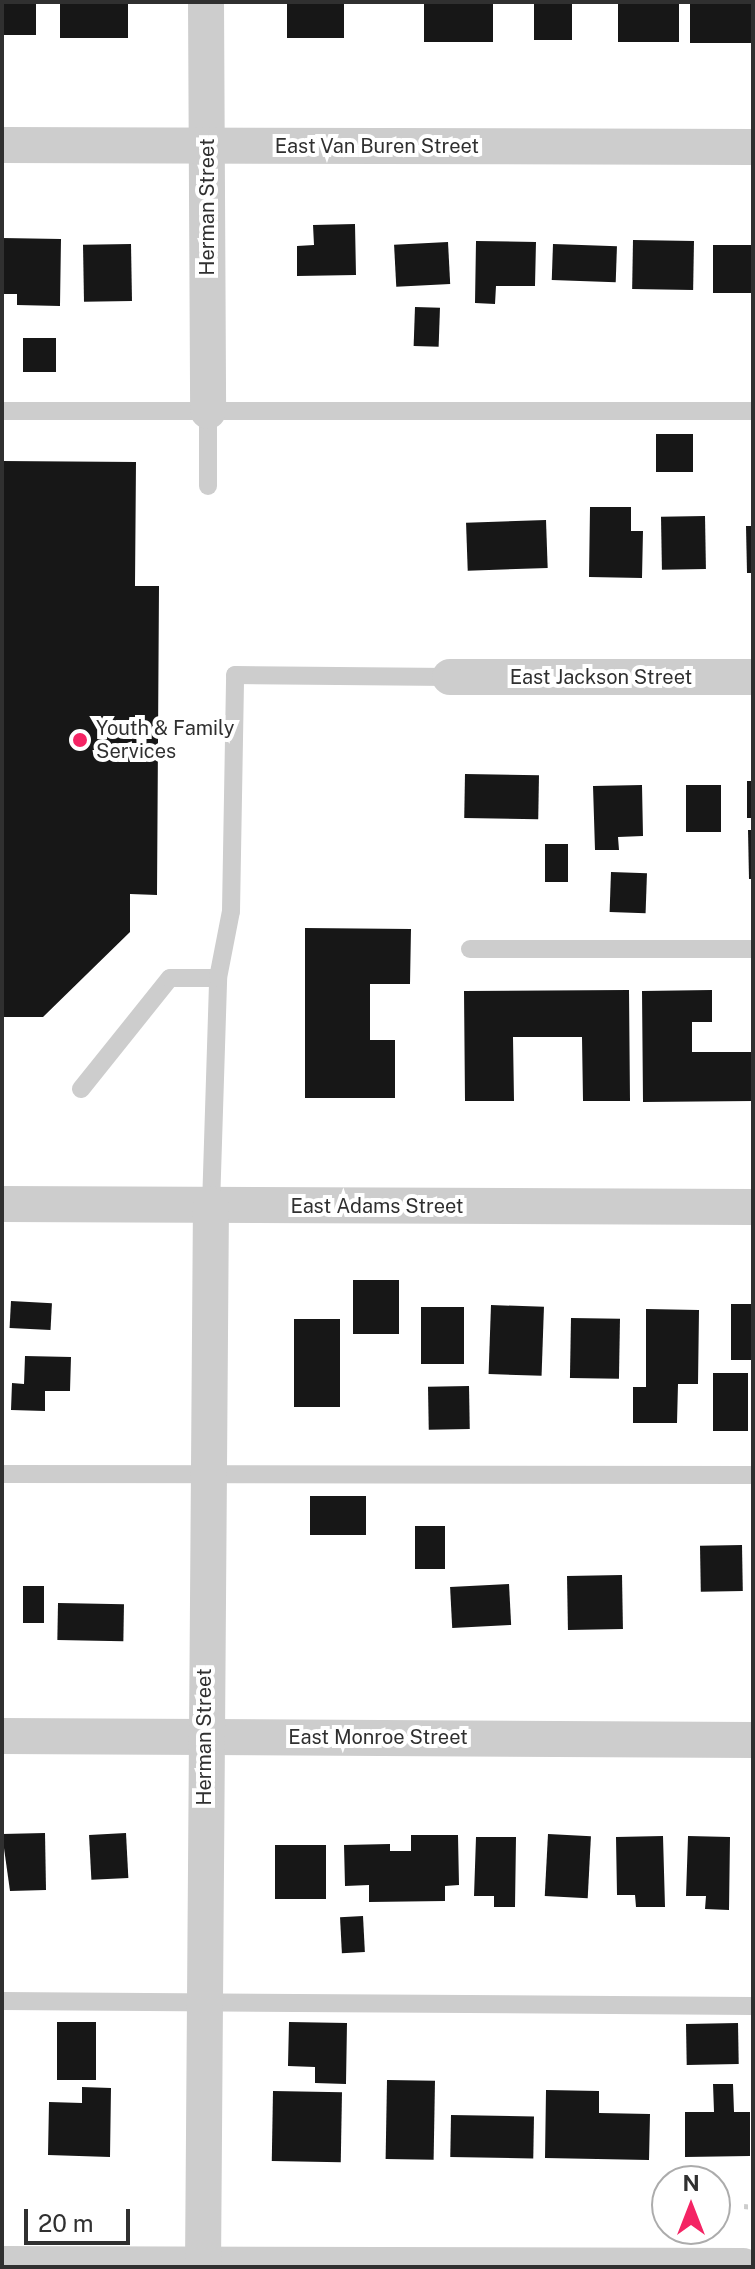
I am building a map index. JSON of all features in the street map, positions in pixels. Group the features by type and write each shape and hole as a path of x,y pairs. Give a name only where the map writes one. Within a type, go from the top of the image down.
{"street":[{"name":"Herman Street","path":"206,2 208,411"},
{"name":"East Van Buren Street","path":"2,145 753,147"},
{"name":"East Jackson Street","path":"450,677 753,677"},
{"name":"East Adams Street","path":"2,1204 753,1207"},
{"name":"Herman Street","path":"203,2266 204,1736 211,1206"},
{"name":"East Monroe Street","path":"2,1736 753,1740"},
{"path":"2,2264 743,2266"}],"lane":[{"path":"2,411 753,411"},
{"path":"208,411 208,486"},
{"path":"211,1206 218,978 231,911 235,675 450,677"},
{"path":"470,949 753,949"},
{"path":"81,1089 170,978 218,978"},
{"path":"2,1474 753,1475"},
{"path":"2,2001 753,2006"}],"path":[{"path":"744,2206 753,2207"}],"building":[{"path":"4,2 36,2 36,35 4,35"},
{"path":"60,2 128,2 128,38 60,38"},
{"path":"287,2 344,2 344,38 287,38"},
{"path":"424,2 493,2 493,42 424,42"},
{"path":"534,2 572,2 572,40 534,40"},
{"path":"618,2 679,2 679,42 618,42"},
{"path":"690,2 753,2 753,43 690,43"},
{"path":"355,224 356,275 297,276 297,246 314,245 313,225"},
{"path":"2,238 61,239 60,306 17,305 17,294 2,294"},
{"path":"633,240 694,241 693,290 632,289"},
{"path":"476,241 536,242 535,286 496,286 495,304 475,303"},
{"path":"448,242 450,284 396,287 394,245"},
{"path":"131,244 132,301 84,302 83,245"},
{"path":"553,244 617,246 616,282 552,280"},
{"path":"713,245 753,245 753,293 713,293"},
{"path":"415,307 440,308 439,347 414,346"},
{"path":"23,338 56,338 56,372 23,372"},
{"path":"656,434 693,434 693,472 656,472"},
{"name":"Youth & Family Services","path":"2,461 136,462 135,586 159,586 157,895 130,894 130,932 43,1017 2,1017"},
{"path":"590,507 631,507 631,531 643,531 642,578 589,577"},
{"path":"705,516 706,569 662,570 661,517"},
{"path":"546,520 548,568 468,571 466,523"},
{"path":"746,526 753,526 753,573 747,573"},
{"path":"465,774 539,775 538,819 464,818"},
{"path":"747,781 753,781 753,818 747,818"},
{"path":"642,785 643,836 618,837 619,850 595,850 593,786"},
{"path":"686,785 721,785 721,832 686,832"},
{"path":"748,830 753,830 753,879 749,879"},
{"path":"545,844 568,844 568,882 545,882"},
{"path":"611,872 647,873 646,913 610,912"},
{"path":"305,928 411,929 410,984 370,984 370,1040 395,1040 395,1098 305,1098"},
{"path":"629,990 630,1101 583,1101 582,1037 513,1037 514,1101 465,1101 464,991"},
{"path":"712,990 712,1022 692,1022 692,1052 753,1052 753,1101 643,1102 642,991"},
{"path":"353,1280 399,1280 399,1334 353,1334"},
{"path":"11,1301 52,1303 51,1330 10,1328"},
{"path":"731,1304 753,1304 753,1360 731,1360"},
{"path":"491,1305 544,1307 542,1376 489,1374"},
{"path":"421,1307 464,1307 464,1364 421,1364"},
{"path":"646,1309 699,1310 698,1384 678,1384 677,1423 633,1423 633,1387 646,1387"},
{"path":"571,1318 620,1319 619,1379 570,1378"},
{"path":"294,1319 340,1319 340,1407 294,1407"},
{"path":"25,1356 71,1357 70,1391 45,1391 45,1411 11,1410 12,1383 24,1384"},
{"path":"713,1373 748,1373 748,1431 713,1431"},
{"path":"469,1386 470,1429 429,1430 428,1387"},
{"path":"310,1496 366,1496 366,1535 310,1535"},
{"path":"415,1526 445,1526 445,1569 415,1569"},
{"path":"742,1545 743,1591 701,1592 700,1546"},
{"path":"622,1575 623,1629 568,1630 567,1576"},
{"path":"509,1584 511,1625 452,1628 450,1587"},
{"path":"23,1586 44,1586 44,1623 23,1623"},
{"path":"58,1603 124,1604 123,1641 57,1640"},
{"path":"45,1833 46,1890 10,1891 2,1834"},
{"path":"126,1833 128,1878 91,1880 89,1835"},
{"path":"548,1834 591,1836 588,1898 545,1896"},
{"path":"411,1835 458,1835 459,1885 445,1886 445,1901 369,1902 369,1885 345,1886 344,1845 390,1844 390,1851 411,1851"},
{"path":"663,1836 665,1907 636,1907 635,1895 617,1895 616,1837"},
{"path":"688,1836 730,1837 729,1910 705,1909 706,1896 686,1896"},
{"path":"476,1837 516,1837 515,1907 494,1907 494,1896 474,1896"},
{"path":"275,1845 326,1845 326,1899 275,1899"},
{"path":"363,1916 365,1952 342,1953 340,1917"},
{"path":"57,2022 96,2022 96,2080 57,2080"},
{"path":"289,2022 347,2023 346,2084 315,2083 315,2067 288,2066"},
{"path":"738,2023 739,2064 687,2065 686,2024"},
{"path":"387,2080 435,2081 434,2160 386,2159"},
{"path":"713,2084 733,2084 734,2112 750,2112 750,2156 685,2157 685,2112 714,2112"},
{"path":"82,2087 111,2088 110,2157 48,2155 49,2102 82,2103"},
{"path":"546,2090 599,2091 599,2113 650,2114 649,2160 545,2158"},
{"path":"273,2091 342,2092 341,2162 272,2161"},
{"path":"451,2115 534,2116 533,2158 450,2157"}],"place":[{"name":"Youth & Family Services","path":"80,740"}]}
